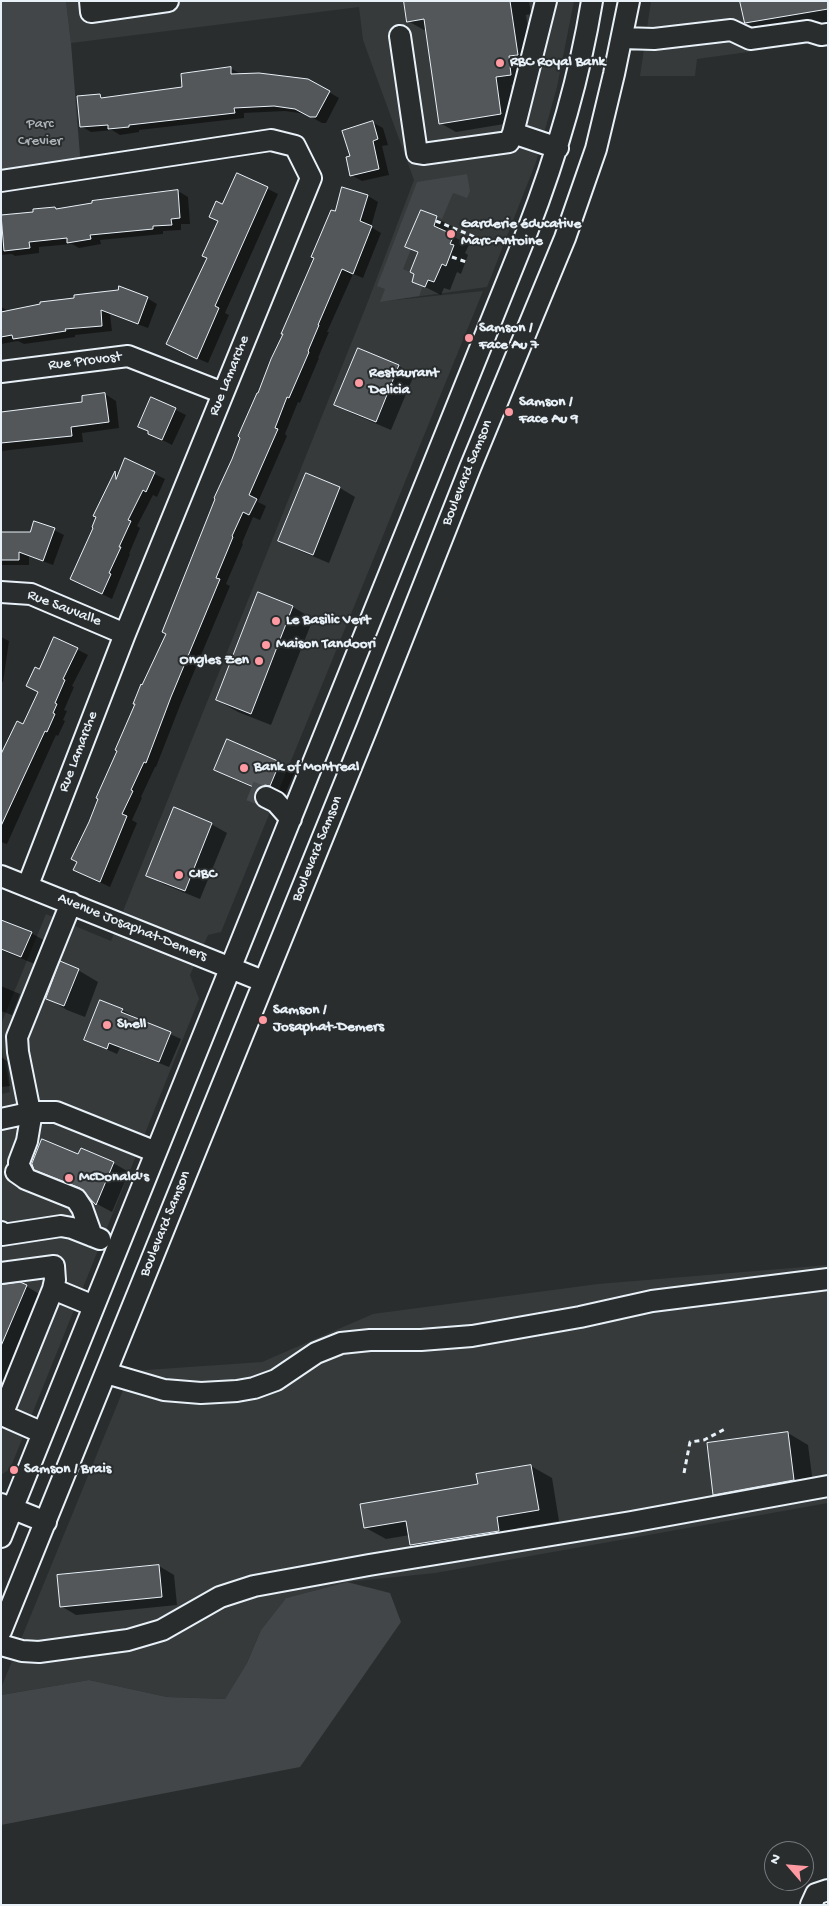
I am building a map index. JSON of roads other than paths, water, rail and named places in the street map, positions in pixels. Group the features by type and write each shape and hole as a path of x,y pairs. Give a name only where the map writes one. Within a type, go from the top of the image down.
{"street":[{"path":"90,1 92,12 168,1"},
{"path":"400,36 417,153 422,154 509,142 546,1"},
{"path":"1,1537 7,1506 43,1433 514,266 558,148 580,65 592,1"},
{"name":"Boulevard Samson","path":"1,1632 578,205 596,149 629,1"},
{"path":"622,38 654,39 731,30 750,39 808,31 821,35 828,34"},
{"path":"512,133 558,148"},
{"name":"Rue Lamarche","path":"1,181 271,140 295,146 311,178 125,634 28,885"},
{"name":"Rue Provost","path":"1,372 128,356 223,393"},
{"name":"Rue Sauvalle","path":"1,592 31,594 125,634"},
{"path":"266,797 276,802 291,819"},
{"name":"Avenue Josaphat-Demers","path":"1,876 28,885 263,982"},
{"path":"71,903 17,1037 30,1118 16,1135 7,1157 10,1166 26,1179 76,1199 82,1208 92,1236"},
{"path":"1,1119 30,1118 47,1111 65,1114 156,1152"},
{"path":"1,1232 2,1234 61,1226 72,1228 118,1246"},
{"path":"1,1273 54,1266 55,1280 53,1289 2,1416 43,1433"},
{"path":"106,1373 164,1390 237,1391 254,1388 276,1380 316,1353 341,1342 420,1340 472,1336 580,1317 652,1301 828,1279"},
{"path":"53,1289 94,1306"},
{"path":"1,1645 22,1651 39,1652 128,1640 162,1630 220,1597 254,1586 631,1522 828,1486"},
{"path":"7,1506 46,1522"},
{"path":"810,1905 816,1894 828,1890"}],"tunnel":[{"path":"250,791 266,797"}],"place":[{"name":"RBC Royal Bank","path":"500,63"},
{"name":"Garderie éducative Marc-Antoine","path":"451,234"},
{"name":"Samson / Face Au 7","path":"469,338"},
{"name":"Restaurant Delicia","path":"359,383"},
{"name":"Samson / Face Au 9","path":"509,412"},
{"name":"Le Basilic Vert","path":"276,621"},
{"name":"Maison Tandoori","path":"266,645"},
{"name":"Ongles Zen","path":"259,661"},
{"name":"Bank of Montreal","path":"244,768"},
{"name":"CIBC","path":"179,875"},
{"name":"Samson / Josaphat-Demers","path":"263,1020"},
{"name":"Shell","path":"107,1025"},
{"name":"McDonald's","path":"69,1178"},
{"name":"Samson / Brais","path":"14,1470"}],"park label":[{"name":"Parc Crevier","path":"40,134"}]}
